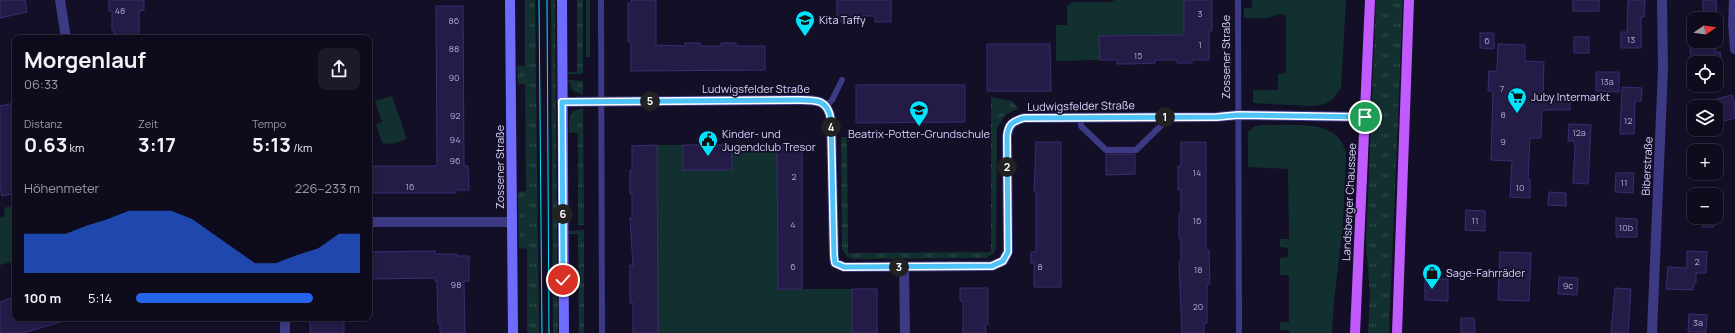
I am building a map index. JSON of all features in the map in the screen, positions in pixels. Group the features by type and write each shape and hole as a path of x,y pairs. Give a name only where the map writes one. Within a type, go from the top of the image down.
{"main road":[{"name":"Landsberger Chaussee","path":"1355,333 1370,0"},
{"path":"1397,333 1409,0"}],"street":[{"path":"60,0 66,35"},
{"name":"Zossener Straße","path":"510,0 513,333"},
{"path":"562,0 564,333"},
{"name":"Biberstraße","path":"1652,333 1663,69 1662,0"},
{"path":"1734,0 1733,24 1735,49"},
{"name":"Ludwigsfelder Straße","path":"562,102 813,100 822,103 830,109 831,120 834,256 835,263 844,267 992,266 1003,261 1008,252 1008,127 1015,120 1024,118 1217,117 1238,115 1365,117"},
{"path":"372,222 512,222"},
{"path":"904,267 905,333"},
{"path":"285,321 285,333"}],"lane":[{"path":"601,0 602,333"},
{"name":"Zossener Straße","path":"1238,0 1238,115"},
{"path":"826,106 832,100 842,80"},
{"path":"1238,115 1239,333"},
{"path":"1081,117 1081,126 1106,150 1136,150 1170,117"}],"green space":[{"path":"525,0 535,0 539,333 527,333 527,249 519,248 518,192 526,191 525,84 518,84 517,66 525,66"},
{"path":"551,0 555,0 558,333 553,333"},
{"path":"577,0 583,0 583,74 568,74 568,72 577,72"},
{"path":"586,0 590,0 590,57 586,57"},
{"path":"1115,0 1184,0 1189,35 1100,36 1100,60 1056,61 1056,25 1067,25 1067,6 1073,2 1111,2"},
{"path":"1252,0 1346,0 1341,88 1332,100 1325,104 1311,106 1253,103 1253,90 1278,90 1278,74 1286,73 1286,15 1278,14 1269,18 1244,18 1244,8 1252,8"},
{"path":"1376,0 1403,0 1389,333 1368,333 1370,294 1366,244"},
{"path":"568,80 583,81 583,95 573,91"},
{"path":"392,96 407,139 392,144 382,143 376,124 382,122 375,101"},
{"path":"991,97 1011,101 1019,108 1005,115 997,128 996,247 994,253 986,258 853,259 847,257 842,249 841,137 847,137 848,253 991,252"},
{"path":"583,108 584,225 578,225 578,133 569,133 569,120 573,111"},
{"path":"1299,125 1324,129 1334,134 1342,142 1346,153 1343,224 1332,333 1289,333 1289,330 1280,330 1280,322 1289,322 1289,275 1280,275 1280,258 1288,257 1288,248 1280,247 1280,239 1289,239 1288,169 1248,167 1248,132 1255,126"},
{"path":"657,145 683,145 684,170 732,170 732,145 777,145 778,289 852,289 852,333 658,333"},
{"path":"12,206 12,262 0,265 0,218 5,216 4,208"},
{"path":"584,230 584,333 579,333 578,234 569,234 569,231"}],"building":[{"path":"0,0 25,0 27,12 0,18"},
{"path":"109,0 144,0 144,10 139,11 139,35 114,35 114,30 112,30 112,11 109,11"},
{"path":"631,0 656,0 656,45 685,46 685,43 700,43 700,46 722,46 721,43 736,43 736,46 765,46 765,70 631,71 631,42 628,42 628,3 631,3"},
{"path":"837,0 891,0 891,22 875,22 875,16 853,16 853,22 837,22"},
{"path":"1184,0 1212,0 1212,31 1209,31 1209,60 1192,60 1192,63 1177,63 1177,60 1155,60 1155,63 1117,64 1117,60 1100,60 1099,36 1184,35"},
{"path":"1573,0 1599,0 1599,11 1573,11"},
{"path":"1628,0 1645,0 1644,17 1641,17 1641,48 1621,48 1621,32 1627,32"},
{"path":"1703,0 1716,0 1717,12 1703,12"},
{"path":"436,6 463,6 464,166 468,166 469,190 456,190 456,193 372,193 372,166 437,166"},
{"path":"1480,33 1494,33 1494,49 1480,48"},
{"path":"1574,37 1589,37 1589,53 1574,53"},
{"path":"987,44 1050,44 1051,91 987,91"},
{"name":"Juby Intermarkt","path":"1498,44 1525,45 1525,61 1544,62 1543,97 1570,97 1570,110 1542,110 1541,138 1530,138 1528,179 1530,179 1530,198 1510,197 1512,161 1491,160 1493,91 1488,91 1489,71 1497,71"},
{"path":"1690,48 1715,48 1716,53 1720,52 1721,56 1691,56"},
{"path":"1596,72 1619,72 1619,92 1596,91"},
{"path":"856,85 965,85 965,122 856,123"},
{"path":"1622,87 1642,88 1641,101 1635,101 1634,134 1620,134"},
{"path":"1732,95 1735,105 1735,118 1723,121 1723,100 1716,99"},
{"path":"12,104 12,194 2,196 0,188 0,106"},
{"path":"1569,124 1591,125 1588,184 1573,183 1575,148 1574,141 1568,141"},
{"path":"1036,142 1061,142 1061,287 1034,287 1034,263 1031,263 1031,252 1036,252 1036,191 1034,191"},
{"path":"1181,142 1206,142 1206,250 1209,250 1210,284 1207,284 1207,323 1204,323 1204,333 1182,333 1179,262 1181,262 1179,214 1181,214 1181,190 1178,190 1178,166 1181,166"},
{"path":"802,144 802,289 778,289 777,145"},
{"path":"657,145 658,333 633,333 633,303 630,303 630,265 633,266 630,218 632,218 630,170 632,170 632,146"},
{"name":"Kinder- und Jugendclub Tresor","path":"683,145 732,145 732,170 683,170"},
{"path":"1106,154 1135,154 1135,174 1106,175"},
{"path":"1616,173 1634,173 1633,193 1615,192"},
{"path":"1549,192 1566,193 1566,206 1548,205"},
{"path":"1466,210 1485,211 1485,231 1465,230"},
{"path":"1616,218 1637,219 1637,237 1616,237"},
{"path":"1702,224 1714,224 1714,227 1702,227"},
{"path":"435,251 435,254 457,254 457,256 469,256 469,281 464,281 465,333 440,333 440,324 438,324 437,281 435,281 435,278 372,279 372,252"},
{"path":"1687,251 1707,252 1706,273 1696,273 1696,283 1694,283 1693,290 1666,289 1668,267 1687,268"},
{"path":"1500,252 1531,253 1529,301 1498,300"},
{"path":"1559,277 1578,278 1577,295 1558,294"},
{"path":"1425,279 1448,279 1448,301 1425,300"},
{"path":"960,288 988,288 988,324 985,325 986,333 963,333 963,301 960,301"},
{"path":"1615,288 1631,289 1628,333 1611,333"},
{"path":"852,289 877,289 877,333 852,333"},
{"path":"12,298 12,321 64,321 23,333 0,333 0,302"},
{"path":"1689,314 1707,315 1706,332 1688,332"},
{"path":"1461,318 1474,318 1475,333 1461,333"},
{"path":"310,321 344,321 344,333 310,333"}],"tram line":[{"path":"539,0 542,333"},
{"path":"547,0 549,333"}],"place":[{"name":"Kita Taffy","path":"805,37"},
{"name":"Juby Intermarkt","path":"1517,114"},
{"name":"Beatrix-Potter-Grundschule","path":"919,127"},
{"name":"Kinder- und Jugendclub Tresor","path":"708,157"},
{"name":"Sage-Fahrräder","path":"1432,290"}],"route":[{"path":"563,280 562,102 813,100 822,103 830,109 831,120 834,256 835,263 844,267 992,266 1003,261 1008,252 1007,136 1008,127 1015,120 1024,118 1217,117 1238,115 1365,117"}]}
